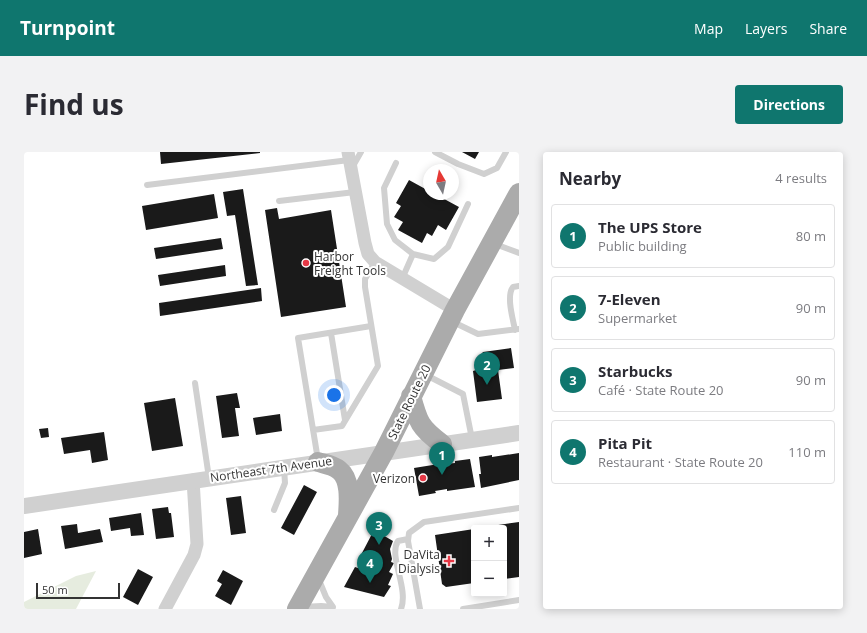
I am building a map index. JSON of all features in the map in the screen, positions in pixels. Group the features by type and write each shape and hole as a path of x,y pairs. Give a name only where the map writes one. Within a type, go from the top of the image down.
{"main road":[{"name":"State Route 20","path":"297,608 384,452 452,315 519,194"},
{"path":"412,396 418,420 423,428 442,444"},
{"path":"318,462 330,465 340,470 344,477 348,487 349,503 347,518"}],"street":[{"path":"350,160 368,254 375,262 452,315"},
{"name":"Northeast 7th Avenue","path":"24,506 519,433"},
{"path":"165,609 194,555 197,544 193,480"}],"lane":[{"path":"147,185 350,160 361,152"},
{"path":"435,152 458,164 484,174 497,168 506,152"},
{"path":"396,163 384,188 387,224 395,240 413,254 434,259 448,247 468,204"},
{"path":"279,201 355,192"},
{"path":"491,243 519,253"},
{"path":"402,280 413,254"},
{"path":"313,430 342,426 378,366 365,287 365,279 375,262"},
{"path":"452,315 478,334 518,331 509,296 513,287 519,286"},
{"path":"318,462 298,338 371,326"},
{"path":"331,333 345,420"},
{"path":"422,374 463,394 472,439"},
{"path":"194,383 209,478"},
{"path":"274,510 285,483 284,467"},
{"path":"420,609 408,539 409,533 424,522 519,508"},
{"path":"401,609 404,594 394,549 398,542 408,539"},
{"path":"317,573 321,588 335,608"},
{"path":"462,609 519,600"},
{"path":"297,608 316,606 335,608"}],"shaded area":[{"path":"96,571 76,609 24,609 24,602 76,576"}],"building":[{"path":"160,152 260,152 260,153 161,164"},
{"path":"462,152 479,152 475,159"},
{"path":"409,180 423,188 423,200 446,200 459,207 446,230 438,225 432,236 427,233 422,243 398,230 403,222 394,217 401,206 396,203"},
{"path":"243,189 258,285 246,286 235,215 227,216 223,192"},
{"path":"214,194 218,218 146,230 142,206"},
{"name":"Harbor Freight Tools","path":"277,208 279,219 331,210 346,307 281,317 265,210"},
{"path":"221,238 223,249 156,259 154,248"},
{"path":"225,265 226,276 160,286 158,275"},
{"path":"261,288 262,301 160,316 159,303"},
{"path":"511,348 514,368 498,370 502,399 477,402 473,371 476,370 475,363 483,352"},
{"path":"237,393 240,408 235,408 239,436 222,438 216,396"},
{"path":"175,398 183,446 152,451 144,403"},
{"path":"280,414 282,431 256,435 253,418"},
{"path":"48,428 49,437 41,438 39,429"},
{"path":"104,432 108,460 92,463 90,450 64,454 61,438"},
{"path":"519,453 519,480 481,488 479,457 492,455 492,457"},
{"path":"470,459 475,487 447,491 447,489 435,491 436,493 419,496 414,468 445,463 455,463 455,461"},
{"path":"304,485 317,492 294,535 281,528"},
{"path":"241,496 246,533 231,535 226,498"},
{"path":"168,507 169,513 171,513 174,537 156,539 152,509"},
{"path":"141,513 144,535 131,536 130,528 111,531 109,518"},
{"path":"519,522 519,577 507,579 507,525 499,525"},
{"path":"77,524 78,533 100,529 103,542 65,549 61,526"},
{"path":"38,529 42,554 24,558 24,532"},
{"path":"471,529 471,583 446,587 442,584 435,535"},
{"path":"374,530 393,541 390,549 392,559 391,562 394,563 389,572 393,574 388,585 391,586 384,597 344,587 355,567 358,568 365,554 362,553"},
{"path":"138,569 153,577 138,605 123,597"},
{"path":"223,570 243,581 231,605 215,596 222,584 217,581"}],"place":[{"name":"Harbor Freight Tools","path":"306,263"},
{"name":"7-Eleven","path":"487,385"},
{"name":"The UPS Store","path":"442,475"},
{"name":"Verizon","path":"423,478"},
{"name":"Starbucks","path":"379,545"},
{"name":"DaVita Dialysis","path":"449,561"},
{"name":"Pita Pit","path":"370,583"}]}
